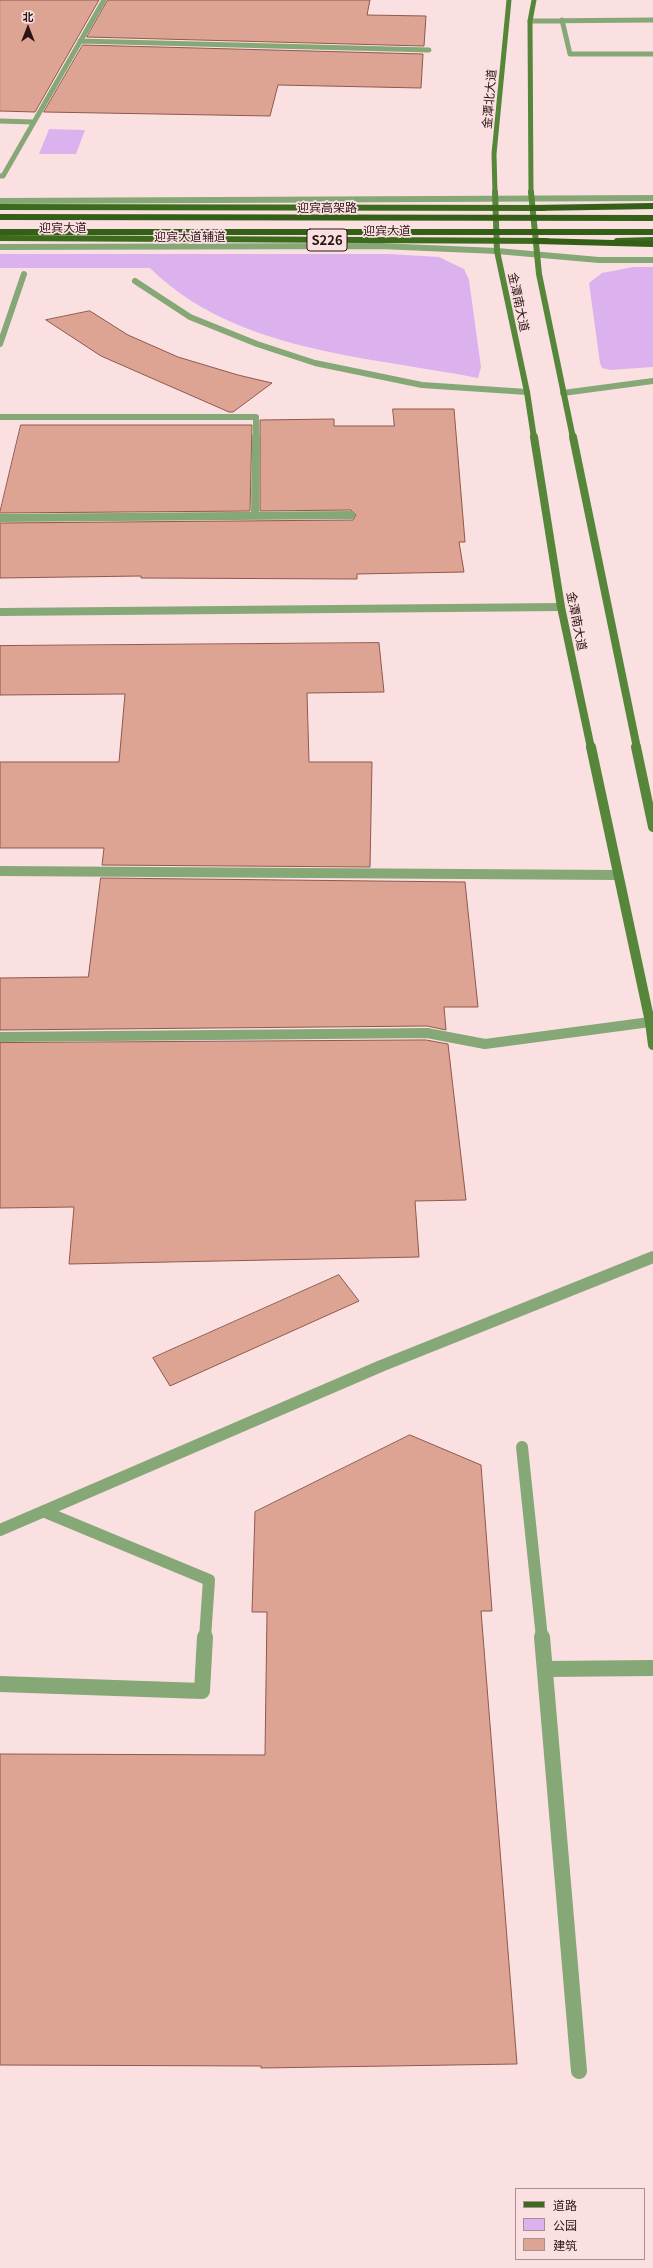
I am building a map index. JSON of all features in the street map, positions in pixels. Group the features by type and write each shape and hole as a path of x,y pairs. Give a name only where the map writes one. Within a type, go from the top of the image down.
{"highway":[{"name":"迎宾高架路","path":"0,217 653,218"},
{"name":"迎宾高架路","path":"0,232 653,232"},
{"path":"536,241 653,244"}],"main road":[{"name":"金潭北大道","path":"497,204 494,154 509,0"},
{"path":"532,199 530,180 530,21 534,0"},
{"name":"金潭南大道","path":"532,199 539,274 653,827"},
{"name":"迎宾大道","path":"0,207 497,204 533,208 653,208"},
{"name":"金潭南大道","path":"497,204 497,251 527,392 561,607 650,1022 653,1045"},
{"name":"迎宾大道","path":"0,238 536,241 653,240"}],"street":[{"path":"0,176 3,176 104,0"},
{"path":"562,20 570,54 653,54"},
{"path":"530,21 653,20"},
{"path":"80,41 429,50"},
{"path":"0,121 33,122"},
{"path":"0,201 324,201 497,204 532,199 653,198"},
{"name":"迎宾大道辅道","path":"0,247 380,246 497,251 599,260 653,260"},
{"path":"0,344 24,274"},
{"path":"135,281 190,317 257,344 316,363 422,385 527,392"},
{"path":"563,393 653,381"},
{"path":"0,417 256,417 255,516"},
{"path":"0,518 351,516"},
{"path":"0,612 561,607"},
{"path":"0,871 618,875"},
{"path":"0,1036 427,1033 485,1044 650,1022"},
{"path":"0,1530 45,1512 381,1366 653,1257"},
{"path":"522,1446 545,1669 579,2071"},
{"path":"0,1684 202,1691 209,1580 45,1512"},
{"path":"545,1669 653,1668"}],"green space":[{"path":"49,129 85,130 76,154 39,154"},
{"path":"0,254 389,254 439,257 464,269 469,280 481,367 478,378 348,356 304,346 262,334 222,318 184,296 150,268 0,268"},
{"path":"633,267 653,267 653,367 610,370 602,368 600,363 589,283 602,273"}],"building":[{"path":"0,0 99,0 35,112 0,111"},
{"path":"108,0 370,0 367,15 426,16 424,46 87,37"},
{"path":"83,45 423,54 421,88 278,85 270,116 44,112"},
{"path":"90,311 128,335 178,357 238,375 272,383 233,412 229,412 101,356 46,320"},
{"path":"393,409 454,409 465,542 459,542 464,572 357,574 357,579 141,578 141,576 0,578 0,523 353,520 356,515 351,510 260,511 260,420 334,419 334,426 394,426"},
{"path":"21,425 252,425 250,511 0,513"},
{"path":"379,643 384,692 307,693 309,762 372,762 370,867 102,865 104,848 0,848 0,762 119,762 125,694 0,695 0,646"},
{"path":"101,878 465,882 478,1007 444,1007 446,1030 427,1026 0,1030 0,978 88,977"},
{"path":"426,1040 448,1044 466,1200 415,1201 419,1257 69,1264 74,1207 0,1208 0,1043"},
{"path":"339,1275 359,1301 170,1386 153,1358"},
{"path":"410,1435 481,1465 492,1611 481,1611 517,2064 261,2068 261,2066 0,2065 0,1754 265,1755 267,1612 252,1612 255,1512"}]}
